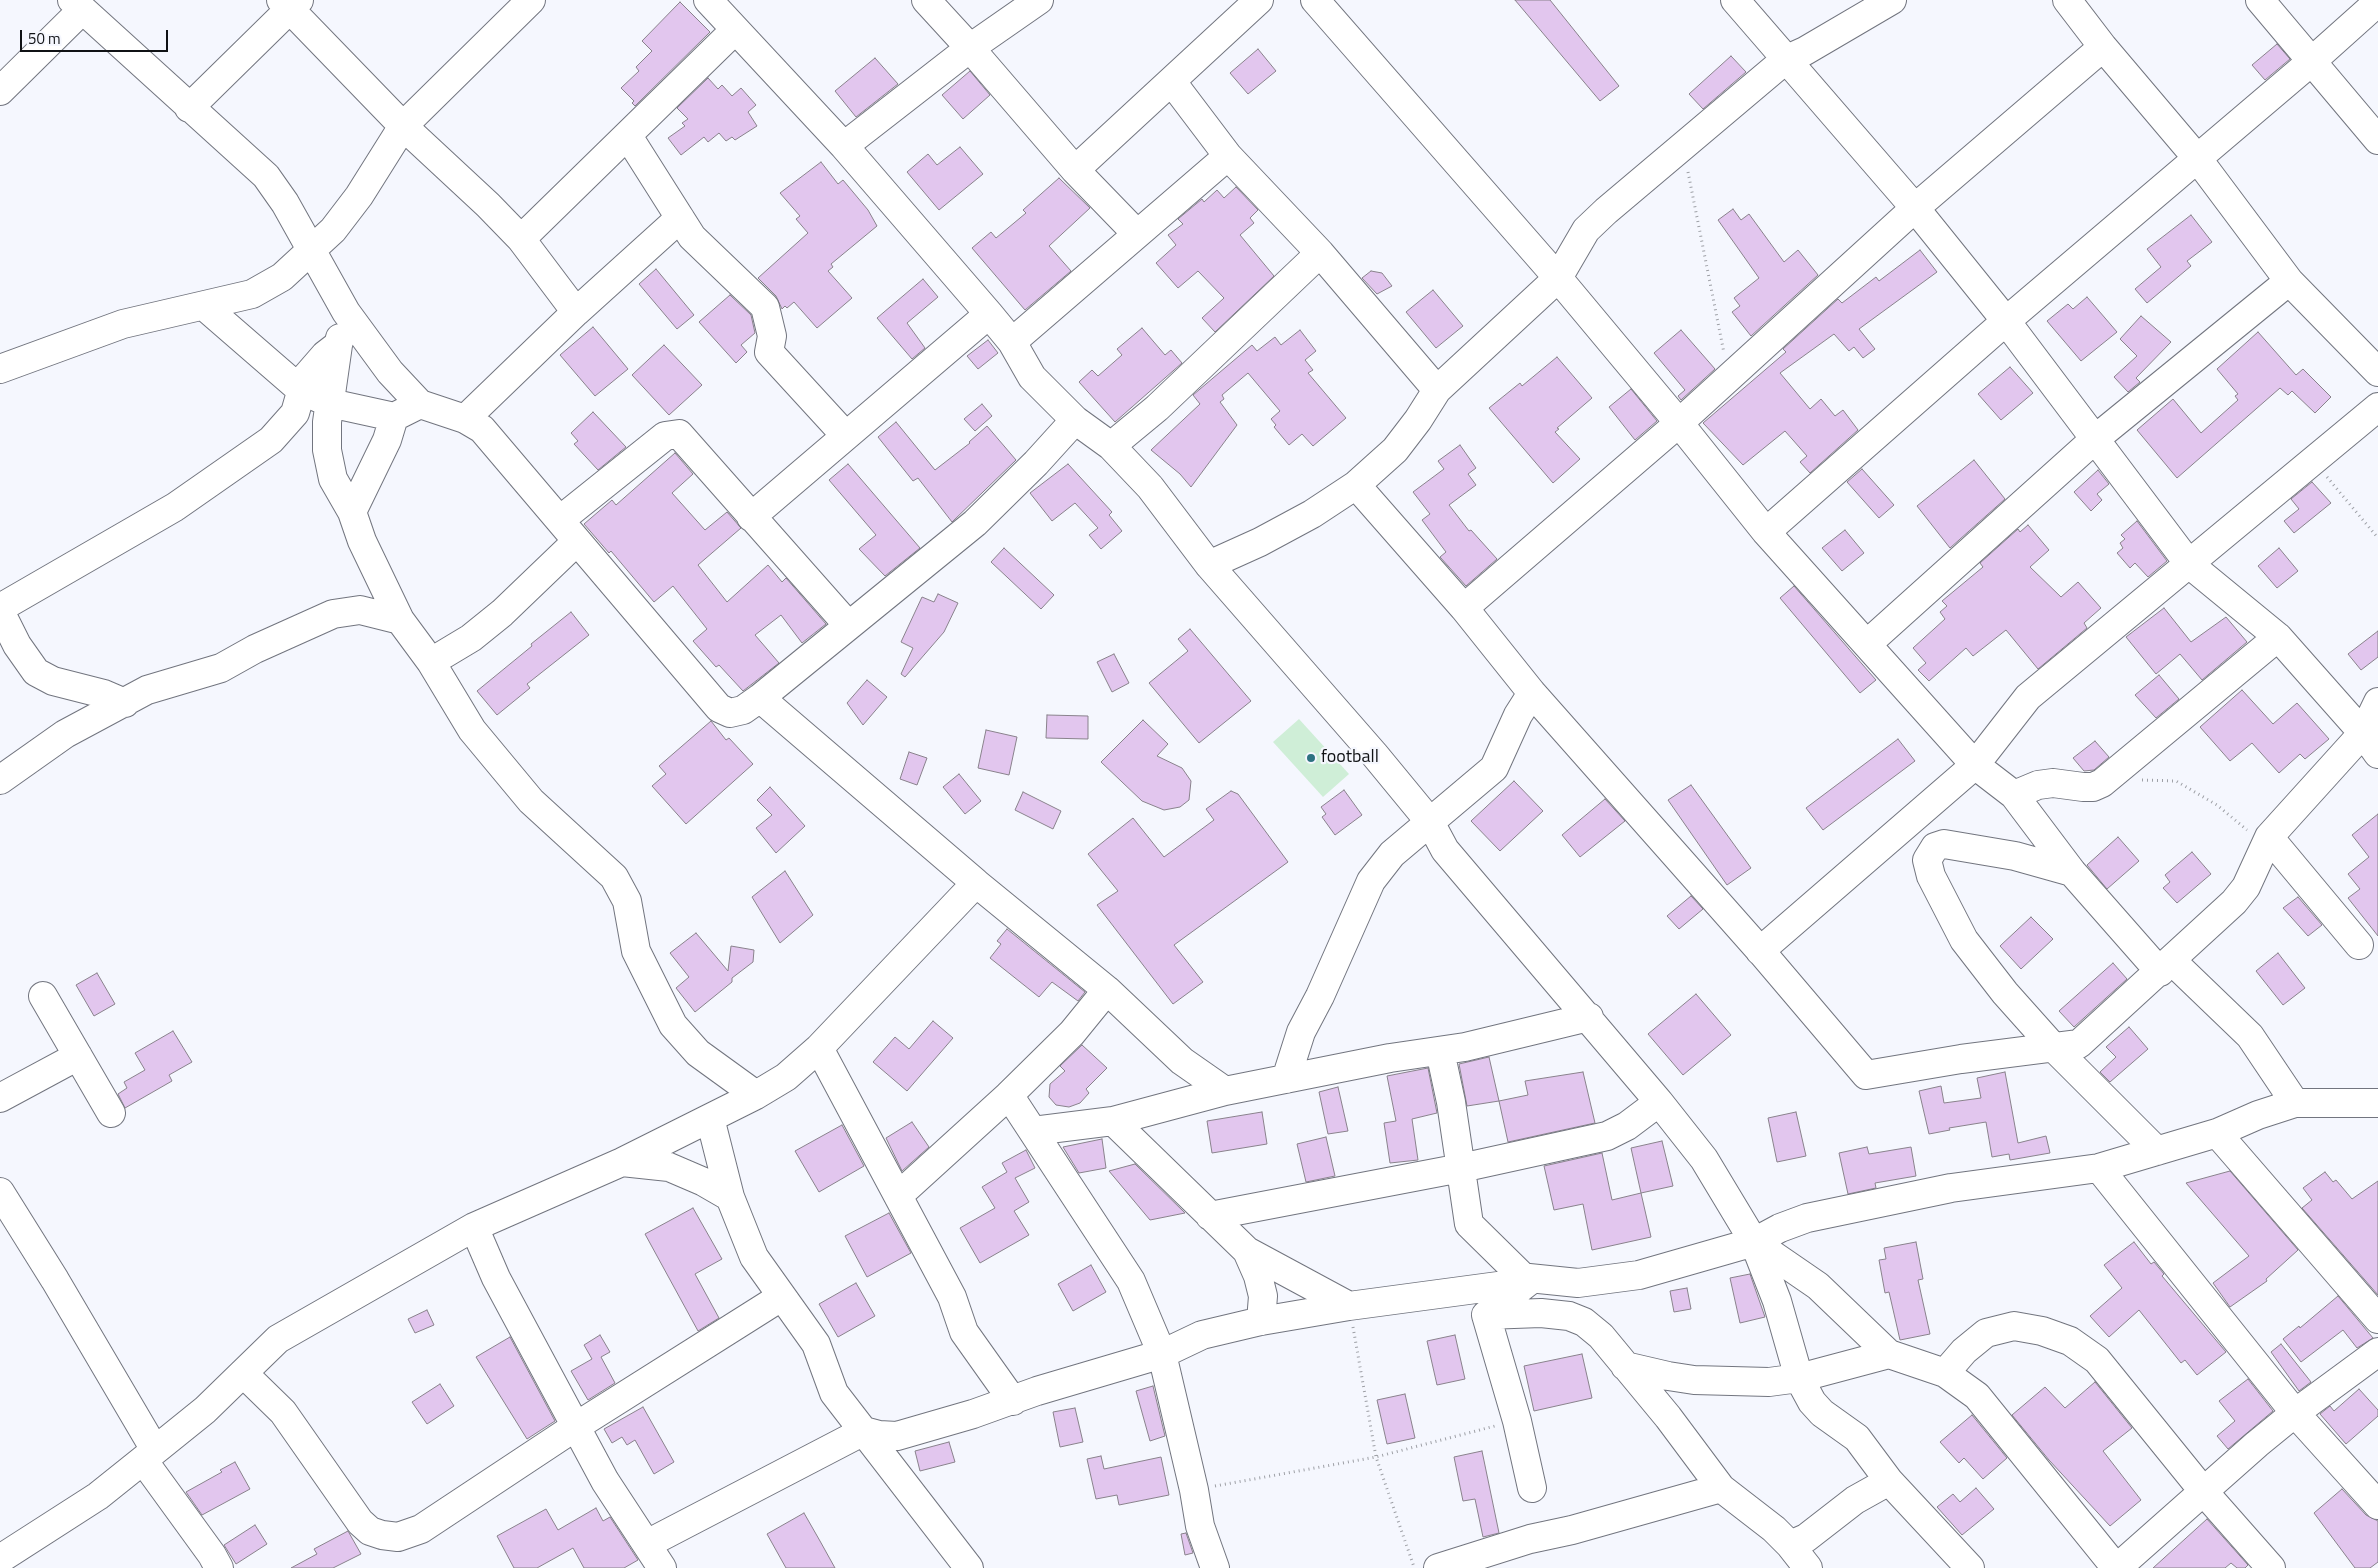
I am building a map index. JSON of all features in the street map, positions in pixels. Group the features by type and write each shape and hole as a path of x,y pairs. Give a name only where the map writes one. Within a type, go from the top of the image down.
{"street":[{"path":"0,370 123,324 252,294 282,277 333,230 359,196 403,126 531,0"},
{"path":"708,0 844,146 989,314 1012,342 1032,377 1075,420 1111,446 1150,488 1209,565 1374,754 1430,822 1444,850 1659,1102 1704,1159 1754,1242 1777,1301 1799,1378 1812,1402 1822,1413 1857,1438 1889,1481 1970,1568"},
{"path":"926,0 1075,170 1136,234"},
{"path":"844,146 970,48 1039,0"},
{"path":"1075,170 1259,0"},
{"path":"1315,0 1558,278 1679,423 1766,532 1975,765 2014,794 2072,872 2166,966 2250,1036 2295,1103"},
{"path":"1735,0 1915,208 2006,321 2189,564 2278,637 2370,743"},
{"path":"1209,565 1260,542 1303,519 1356,485 1395,450 1418,420 1436,390 1558,278 1586,230 1785,60 1805,51 1892,0"},
{"path":"2067,0 2103,47 2197,158 2289,281 2378,372"},
{"path":"2260,0 2378,140"},
{"path":"1766,532 2006,321 2312,61 2378,2"},
{"path":"189,108 290,3 403,126 488,205 521,239 576,312"},
{"path":"0,91 77,5 266,176 285,203 311,252 364,340 420,404 465,419 482,429 560,520 576,542 719,708 730,713 743,710 760,698 975,523 1036,463 1075,420"},
{"path":"521,239 735,30"},
{"path":"1464,608 1679,423 1915,208 2103,47"},
{"path":"1172,82 1228,156 1320,253 1436,390"},
{"path":"628,136 692,238 765,307 772,336 769,352 846,436"},
{"path":"1012,342 1228,156"},
{"path":"465,419 576,312 680,218"},
{"path":"1111,446 1157,408 1320,253"},
{"path":"1867,644 2095,439 2289,281"},
{"path":"204,306 302,391 330,402 394,417 420,404"},
{"path":"346,312 338,345 327,422 327,450 333,479 352,512 362,541 400,620 432,662 472,730 526,794 614,877 626,901 636,950 673,1025 698,1053 756,1095"},
{"path":"751,516 989,314"},
{"path":"125,703 104,694 53,681 36,672 17,645 0,610 175,507 271,440 295,413 305,378 338,345"},
{"path":"1760,951 1975,765 2028,697 2314,462 2378,407"},
{"path":"352,512 387,440 394,417"},
{"path":"560,520 665,436 679,434 848,625"},
{"path":"1356,485 1464,608 1532,694 1760,951 1866,1075 1961,1059 2055,1049 2080,1044 2234,902 2246,887 2269,836 2370,743 2378,702"},
{"path":"432,662 471,638 502,613 576,542"},
{"path":"0,780 65,734 147,690 221,668 255,649 332,614 360,610 400,620"},
{"path":"2014,794 2038,785 2053,783 2093,787 2102,783 2278,637"},
{"path":"1286,1079 1301,1032 1320,996 1371,881 1392,854 1494,768 1518,714 1532,694"},
{"path":"760,698 976,883 1107,990 1182,1061 1225,1090"},
{"path":"2269,836 2359,945"},
{"path":"2072,872 2015,856 1944,844 1935,847 1927,860 1931,876 1964,940 2005,993 2055,1049 2157,1152"},
{"path":"0,1559 98,1496 205,1410 278,1339 474,1227 622,1162 756,1095 786,1077 819,1048 976,883"},
{"path":"899,1195 1009,1095 1072,1033 1107,990"},
{"path":"43,996 110,1113"},
{"path":"1033,1131 1113,1121 1225,1090 1465,1047 1589,1018"},
{"path":"819,1048 952,1297 964,1332 1013,1401"},
{"path":"1440,1051 1451,1102 1470,1224 1528,1282"},
{"path":"0,1098 78,1056"},
{"path":"1009,1095 1132,1281 1162,1354 1194,1490 1200,1526 1215,1568"},
{"path":"1210,1216 1461,1168 1607,1136 1627,1126 1659,1102"},
{"path":"1486,1315 1528,1282 1529,1278 1578,1283 1639,1275 1754,1242 1780,1228 1807,1218 1951,1188 2100,1168 2217,1133 2258,1115 2295,1103 2378,1103"},
{"path":"710,1118 730,1197 754,1257 816,1344 834,1393 969,1568"},
{"path":"1113,1121 1247,1251 1349,1306"},
{"path":"2217,1133 2378,1319"},
{"path":"622,1162 669,1167 704,1182 730,1197"},
{"path":"2100,1168 2295,1413 2373,1490"},
{"path":"0,1192 55,1280 149,1455 219,1568"},
{"path":"474,1227 496,1278 605,1481 662,1568"},
{"path":"1754,1242 1818,1286 1889,1354 1945,1373 1977,1396 2116,1568 2295,1413 2378,1352"},
{"path":"1247,1251 1258,1276 1263,1296 1261,1321"},
{"path":"647,1544 864,1431 879,1435 897,1436 1013,1401 1037,1391 1162,1354 1202,1335 1261,1321 1349,1306 1528,1282"},
{"path":"243,1373 283,1412 360,1522 370,1530 382,1535 398,1536 421,1529 575,1426 781,1296"},
{"path":"1486,1315 1541,1313 1569,1316 1584,1322 1601,1336 1674,1425 1720,1488 1774,1529 1790,1545 1808,1568"},
{"path":"1486,1315 1517,1421 1532,1488"},
{"path":"1945,1373 1964,1351 1986,1334 2014,1326 2042,1331 2070,1341 2097,1360 2204,1492 2270,1568"},
{"path":"1625,1366 1694,1380 1769,1382 1799,1378 1889,1354"},
{"path":"1790,1545 1806,1538 1855,1500 1889,1481"},
{"path":"1438,1568 1530,1539 1572,1530 1720,1488"}],"path":[{"path":"1683,146 1728,378"},
{"path":"2314,462 2378,538"},
{"path":"2118,771 2139,780 2176,781 2217,805 2249,831 2269,836"},
{"path":"1349,1306 1376,1457 1414,1568"},
{"path":"1194,1490 1376,1457 1517,1421"}],"green space":[{"name":"football","path":"1299,719 1349,774 1323,797 1273,742"}],"building":[{"path":"1515,0 1550,0 1619,86 1600,101"},
{"path":"680,2 710,32 635,106 632,103 634,101 621,88 639,71 636,67 652,51 642,41"},
{"path":"2277,44 2290,59 2265,80 2252,65"},
{"path":"1258,49 1276,71 1248,94 1230,73"},
{"path":"1731,56 1746,72 1703,109 1689,94"},
{"path":"875,58 898,84 856,117 835,91"},
{"path":"970,71 990,95 963,119 942,95"},
{"path":"708,78 718,89 722,85 732,96 741,88 756,105 748,112 757,126 735,140 732,137 726,141 719,133 708,142 704,137 681,155 668,138 685,126 682,123 688,119 677,108"},
{"path":"960,147 983,174 939,210 907,172 928,154 937,165"},
{"path":"821,162 838,184 843,180 868,210 877,226 831,264 833,267 828,271 852,298 817,328 794,302 787,308 785,306 782,309 776,296 758,278 808,233 796,219 800,216 780,193"},
{"path":"1059,178 1090,208 1049,246 1071,271 1025,310 972,248 991,232 996,238 1026,213 1023,210"},
{"path":"1236,187 1258,210 1250,218 1254,223 1240,235 1274,276 1215,332 1202,318 1224,298 1198,271 1178,288 1156,263 1176,245 1168,235 1183,224 1178,219 1202,199 1204,202 1217,190 1224,198"},
{"path":"1733,209 1741,220 1749,214 1784,262 1798,250 1818,275 1751,336 1732,312 1740,306 1734,298 1759,278 1718,220"},
{"path":"2191,215 2212,242 2187,261 2191,266 2147,303 2135,289 2161,267 2147,249"},
{"path":"1920,250 1937,272 1859,329 1875,349 1863,358 1854,347 1849,351 1834,334 1780,373 1810,409 1821,399 1835,416 1843,410 1858,430 1810,473 1800,462 1807,456 1785,431 1743,465 1703,423 1786,352 1783,349 1838,299 1842,303 1876,277 1879,281"},
{"path":"656,269 694,315 677,329 639,284"},
{"path":"1371,271 1382,273 1392,286 1377,294 1362,278"},
{"path":"923,279 938,297 907,323 925,348 912,359 877,318"},
{"path":"1433,290 1463,326 1436,348 1406,312"},
{"path":"730,295 751,315 755,333 741,345 747,352 736,363 699,322"},
{"path":"2087,297 2117,332 2081,361 2047,321 2068,304 2073,309"},
{"path":"2141,316 2171,342 2136,378 2140,382 2128,392 2114,377 2137,356 2120,339"},
{"path":"593,327 628,369 595,396 560,355"},
{"path":"1142,328 1165,355 1171,350 1182,363 1115,422 1079,382 1092,370 1098,376 1122,355 1117,349"},
{"path":"1300,330 1316,351 1305,360 1313,370 1308,373 1346,418 1313,446 1302,434 1289,445 1274,427 1276,425 1271,419 1280,411 1248,373 1222,395 1224,399 1220,402 1237,425 1191,487 1180,474 1151,450 1200,404 1193,395 1252,345 1257,351 1275,337 1281,345"},
{"path":"1681,330 1715,369 1681,400 1678,396 1685,390 1654,353"},
{"path":"2258,332 2296,375 2303,369 2331,397 2315,413 2292,391 2288,395 2280,388 2177,478 2137,430 2173,399 2201,433 2238,400 2235,396 2238,394 2217,369"},
{"path":"988,340 998,353 978,369 967,356"},
{"path":"664,345 702,385 669,415 632,375"},
{"path":"1557,357 1592,398 1557,428 1559,429 1555,432 1580,459 1553,483 1489,408 1520,383 1522,386"},
{"path":"2010,367 2033,393 2001,420 1978,394"},
{"path":"1631,389 1657,421 1635,440 1609,407"},
{"path":"982,404 992,416 975,431 964,419"},
{"path":"593,412 626,447 598,470 574,444 578,441 571,433"},
{"path":"896,422 935,470 970,443 987,426 1016,460 952,522 918,478 913,481 878,437"},
{"path":"1460,445 1476,468 1468,474 1476,485 1449,505 1469,531 1471,530 1497,559 1466,586 1440,557 1446,552 1422,520 1430,514 1413,492 1444,469 1438,461"},
{"path":"675,453 693,474 672,493 705,530 727,512 741,528 698,565 727,602 768,565 782,582 786,578 826,624 802,643 781,615 755,635 779,663 743,691 719,665 716,667 693,641 707,629 673,586 654,602 611,551 609,553 584,524 612,500 616,505"},
{"path":"1974,460 2005,499 1950,548 1917,506"},
{"path":"848,464 920,548 885,576 859,549 876,535 829,480"},
{"path":"1068,464 1112,512 1109,515 1122,531 1101,549 1089,535 1098,528 1075,503 1052,521 1030,493"},
{"path":"1862,469 1894,505 1879,518 1847,482"},
{"path":"2098,470 2109,484 2097,494 2102,500 2091,511 2074,492"},
{"path":"2312,482 2331,503 2294,533 2284,521 2299,509 2291,499"},
{"path":"2137,521 2167,561 2148,577 2135,563 2130,568 2117,553 2123,548 2120,543 2125,539 2121,535"},
{"path":"2028,525 2049,550 2030,567 2061,597 2078,582 2101,608 2084,623 2087,628 2038,669 2006,630 1973,656 1966,648 1929,681 1918,670 1926,663 1913,648 1945,619 1940,612 1947,606 1942,601 1983,567 1980,563 2018,529 2020,532"},
{"path":"1845,530 1864,553 1842,571 1822,548"},
{"path":"1004,548 1054,595 1041,609 991,562"},
{"path":"2279,548 2298,571 2277,588 2258,566"},
{"path":"1794,586 1876,680 1860,693 1780,598"},
{"path":"938,594 958,603 944,632 905,677 901,674 913,648 901,642 922,597 934,602"},
{"path":"2164,608 2191,642 2226,617 2247,642 2202,680 2180,654 2156,674 2126,637"},
{"path":"571,612 589,635 527,684 530,688 497,715 477,691"},
{"path":"1190,629 1251,701 1199,743 1149,683 1188,651 1178,639"},
{"path":"2378,631 2378,657 2361,670 2348,654"},
{"path":"1114,654 1129,683 1112,692 1097,662"},
{"path":"2159,675 2179,699 2156,718 2135,695"},
{"path":"867,680 887,697 863,725 847,703"},
{"path":"2242,690 2273,724 2297,703 2329,739 2305,759 2300,754 2279,773 2252,743 2230,761 2200,727"},
{"path":"1047,715 1088,716 1088,739 1046,738"},
{"path":"1143,720 1168,744 1157,756 1182,768 1191,781 1189,800 1180,807 1164,810 1142,801 1101,762"},
{"path":"711,721 726,740 729,738 753,764 686,824 652,786 666,774 659,766"},
{"path":"986,730 1017,737 1009,775 978,768"},
{"path":"1898,739 1915,761 1823,830 1806,808"},
{"path":"2095,741 2109,757 2094,770 2084,771 2073,758"},
{"path":"909,752 927,758 917,785 900,779"},
{"path":"959,774 981,801 965,814 943,787"},
{"path":"1514,781 1543,811 1500,851 1471,821"},
{"path":"1691,785 1751,868 1727,885 1668,800"},
{"path":"770,787 805,826 776,853 756,828 772,815 757,800"},
{"path":"1344,790 1362,815 1335,835 1322,817 1326,814 1321,807"},
{"path":"1231,791 1238,794 1288,862 1174,945 1203,982 1173,1004 1097,905 1118,891 1088,854 1133,818 1164,857 1214,820 1206,809"},
{"path":"1023,792 1061,811 1053,829 1015,810"},
{"path":"1605,799 1625,821 1580,857 1562,835"},
{"path":"2378,814 2378,936 2348,898 2360,889 2348,874 2369,857 2352,835"},
{"path":"2118,837 2139,861 2107,889 2087,865"},
{"path":"2192,852 2211,874 2177,903 2163,888 2170,882 2165,875"},
{"path":"785,871 813,915 780,943 752,897"},
{"path":"1691,896 1703,909 1679,929 1667,916"},
{"path":"2298,897 2322,925 2308,936 2283,908"},
{"path":"2031,917 2053,939 2021,969 2000,946"},
{"path":"1007,929 1085,992 1078,1001 1052,982 1039,997 990,958 1001,944 997,941"},
{"path":"696,933 728,971 731,946 754,950 753,962 732,978 732,982 695,1012 676,988 689,977 670,953"},
{"path":"2278,953 2305,988 2283,1005 2256,971"},
{"path":"2113,963 2127,979 2074,1027 2059,1011"},
{"path":"97,973 115,1004 94,1016 76,985"},
{"path":"1696,994 1731,1035 1683,1075 1648,1034"},
{"path":"933,1021 953,1038 907,1091 873,1062 895,1037 909,1049"},
{"path":"2129,1027 2148,1049 2110,1082 2100,1072 2116,1057 2106,1047"},
{"path":"173,1031 192,1062 169,1075 172,1081 125,1108 118,1094 127,1088 124,1082 145,1070 135,1053"},
{"path":"1082,1045 1107,1068 1086,1089 1089,1093 1080,1103 1069,1107 1056,1105 1049,1097 1050,1084 1065,1071 1060,1066"},
{"path":"1489,1057 1499,1101 1467,1106 1459,1064"},
{"path":"1428,1068 1437,1113 1412,1119 1418,1160 1390,1163 1384,1123 1396,1121 1387,1076"},
{"path":"1583,1072 1595,1123 1508,1142 1499,1101 1528,1095 1525,1081"},
{"path":"2005,1072 2018,1143 2046,1136 2050,1153 2010,1160 2009,1154 1992,1157 1986,1122 1949,1128 1950,1130 1929,1134 1919,1091 1941,1086 1944,1103 1981,1098 1977,1078"},
{"path":"1338,1087 1348,1131 1328,1134 1319,1092"},
{"path":"1262,1112 1267,1144 1212,1153 1207,1121"},
{"path":"1796,1112 1806,1156 1777,1162 1768,1118"},
{"path":"912,1122 929,1147 902,1171 886,1138"},
{"path":"842,1125 864,1166 819,1192 795,1151"},
{"path":"1326,1137 1335,1176 1306,1182 1297,1144"},
{"path":"1102,1139 1106,1168 1079,1173 1063,1147"},
{"path":"1662,1141 1673,1186 1641,1193 1631,1148"},
{"path":"1867,1147 1869,1154 1911,1147 1916,1176 1875,1183 1876,1188 1848,1194 1839,1153"},
{"path":"1026,1150 1035,1168 1015,1178 1029,1202 1014,1211 1029,1235 980,1263 960,1228 995,1208 982,1187 1007,1172 1002,1163"},
{"path":"1602,1153 1612,1200 1641,1193 1651,1237 1592,1250 1583,1204 1554,1210 1544,1166"},
{"path":"1135,1164 1185,1213 1150,1220 1109,1171"},
{"path":"2230,1171 2298,1250 2266,1279 2267,1281 2230,1307 2213,1283 2249,1256 2186,1183"},
{"path":"2325,1172 2333,1182 2336,1180 2352,1199 2378,1181 2378,1295 2302,1208 2312,1200 2303,1188"},
{"path":"693,1208 722,1259 695,1274 719,1318 698,1331 645,1234"},
{"path":"889,1213 911,1253 867,1277 845,1236"},
{"path":"1916,1242 1923,1279 1918,1280 1930,1334 1900,1340 1889,1292 1885,1293 1879,1260 1886,1259 1884,1248"},
{"path":"2134,1242 2151,1264 2154,1262 2164,1274 2162,1276 2226,1352 2197,1375 2185,1360 2181,1363 2139,1310 2109,1337 2090,1316 2122,1288 2104,1265"},
{"path":"1091,1265 1106,1292 1073,1311 1058,1284"},
{"path":"1750,1274 1765,1317 1740,1323 1730,1278"},
{"path":"856,1283 875,1316 838,1337 819,1304"},
{"path":"1687,1288 1691,1309 1674,1312 1670,1291"},
{"path":"2338,1296 2373,1338 2357,1348 2343,1330 2301,1362 2283,1339 2299,1326 2300,1328"},
{"path":"427,1310 434,1325 415,1333 408,1319"},
{"path":"600,1335 610,1352 601,1357 615,1383 588,1400 571,1371 592,1359 584,1345"},
{"path":"1455,1335 1465,1379 1437,1385 1427,1341"},
{"path":"510,1337 555,1421 527,1439 476,1357"},
{"path":"2281,1344 2311,1382 2299,1391 2271,1352"},
{"path":"1582,1354 1592,1398 1534,1411 1524,1366"},
{"path":"2248,1379 2273,1411 2228,1449 2217,1436 2235,1421 2219,1401"},
{"path":"2095,1382 2132,1428 2103,1451 2141,1500 2110,1526 2049,1460 2012,1415 2045,1387 2065,1408"},
{"path":"440,1384 454,1406 427,1424 412,1402"},
{"path":"1153,1386 1165,1436 1150,1441 1136,1391"},
{"path":"2359,1389 2378,1410 2378,1416 2346,1444 2320,1414 2330,1406 2334,1411"},
{"path":"1405,1394 1415,1438 1387,1444 1377,1400"},
{"path":"643,1407 674,1462 654,1474 635,1440 627,1445 622,1437 612,1443 604,1429"},
{"path":"1075,1408 1083,1442 1060,1447 1053,1412"},
{"path":"1972,1415 2007,1458 1983,1479 1964,1458 1959,1463 1940,1442"},
{"path":"949,1442 955,1462 920,1471 915,1451"},
{"path":"1482,1451 1499,1533 1483,1537 1475,1499 1463,1501 1454,1457"},
{"path":"1101,1456 1104,1469 1161,1457 1169,1495 1119,1505 1117,1495 1096,1499 1087,1459"},
{"path":"235,1462 250,1489 202,1515 186,1492 222,1472 220,1470"},
{"path":"1976,1488 1994,1509 1962,1535 1937,1507 1953,1494 1960,1502"},
{"path":"2342,1489 2366,1515 2378,1521 2378,1562 2370,1568 2355,1568 2314,1513"},
{"path":"596,1508 603,1521 610,1517 638,1560 624,1568 584,1568 573,1548 537,1568 514,1568 497,1536 546,1509 558,1530"},
{"path":"804,1513 835,1568 786,1568 767,1534"},
{"path":"2207,1519 2248,1565 2245,1568 2237,1568 2231,1563 2225,1568 2153,1568"},
{"path":"255,1525 267,1544 236,1564 224,1545"},
{"path":"348,1531 361,1554 333,1568 291,1568 317,1554 314,1549"},
{"path":"1186,1533 1193,1553 1185,1555 1181,1534"}],"place":[{"name":"football","path":"1311,758"}]}
